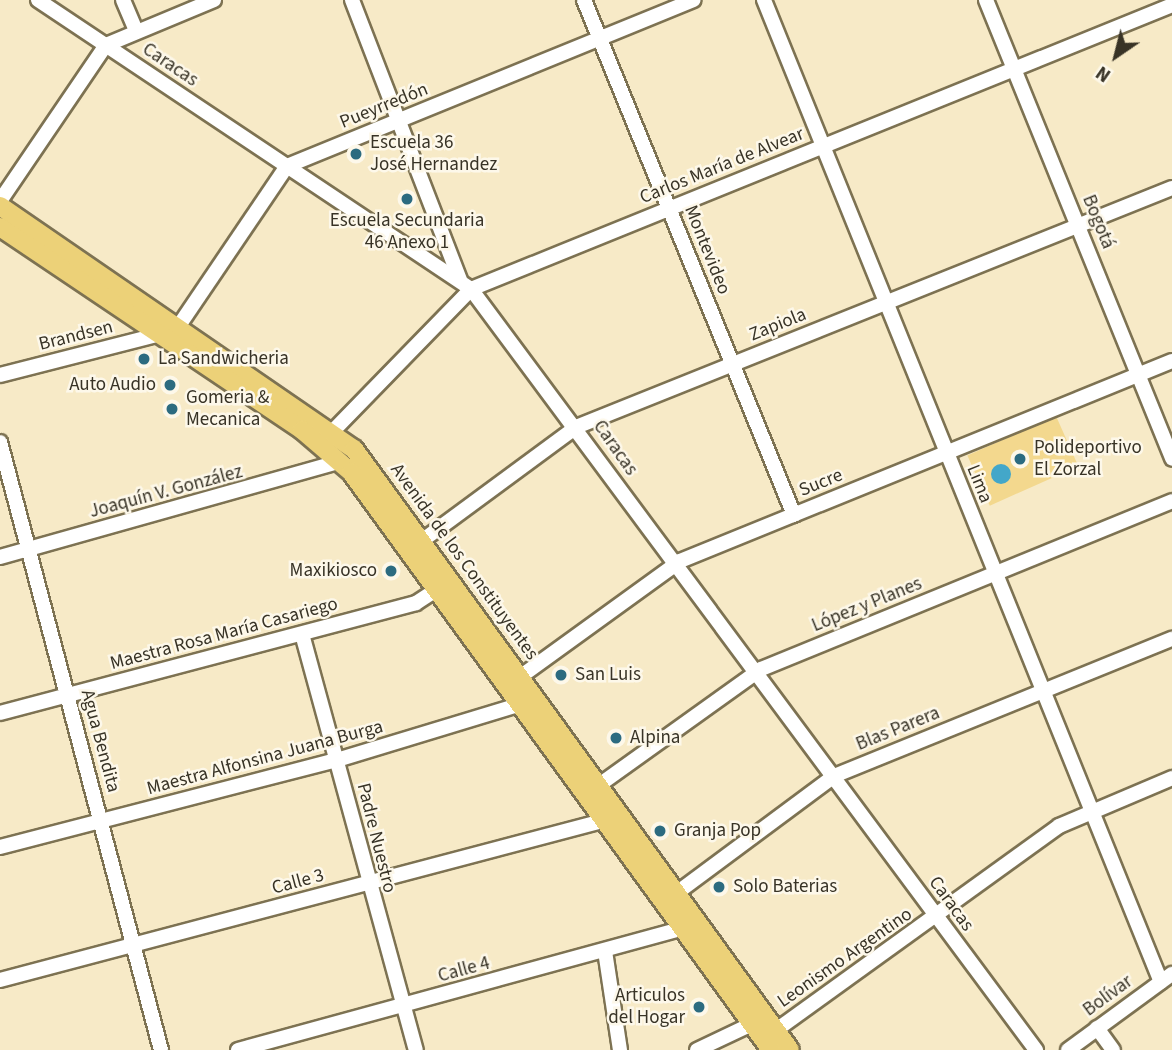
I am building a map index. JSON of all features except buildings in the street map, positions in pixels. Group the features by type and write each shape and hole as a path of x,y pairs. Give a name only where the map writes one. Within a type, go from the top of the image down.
{"main road":[{"name":"Avenida de los Constituyentes","path":"0,204 333,430 423,540 445,584"},
{"name":"Avenida de los Constituyentes","path":"0,227 162,335 341,461 445,584 530,701 606,820 671,897"},
{"name":"Avenida de los Constituyentes","path":"530,701 599,785 771,1050"},
{"name":"Avenida de los Constituyentes","path":"691,926 790,1050"}],"street":[{"name":"Caracas","path":"38,0 466,285 576,427 753,673 834,776 1036,1050"},
{"path":"123,0 136,31"},
{"path":"0,204 106,46 214,0"},
{"path":"352,0 466,285"},
{"name":"Montevideo","path":"584,0 794,515"},
{"name":"Pueyrredón","path":"288,166 693,0"},
{"name":"Lima","path":"764,0 888,301 946,454 1091,811 1166,978"},
{"name":"Bogotá","path":"986,0 1172,459"},
{"name":"Carlos María de Alvear","path":"333,430 466,285 669,208 1172,5"},
{"path":"162,335 179,326 288,166"},
{"name":"Zapiola","path":"423,540 576,427 1172,188"},
{"name":"Brandsen","path":"0,375 162,335"},
{"name":"Sucre","path":"515,680 674,565 1172,361"},
{"name":"Agua Bendita","path":"0,442 26,550 68,696 161,1050"},
{"name":"Joaquín V. González","path":"0,557 341,461"},
{"name":"López y Planes","path":"599,785 753,673 1172,501"},
{"name":"Maestra Rosa María Casariego","path":"0,713 416,603 445,584"},
{"name":"Padre Nuestro","path":"302,634 337,760 367,884 416,1050"},
{"name":"Blas Parera","path":"671,897 834,776 1172,639"},
{"name":"Maestra Alfonsina Juana Burga","path":"0,846 337,760 530,701"},
{"name":"Leonismo Argentino","path":"752,1024 775,1030 936,917 1059,826 1172,778"},
{"name":"Calle 3","path":"0,980 606,820"},
{"name":"Calle 4","path":"238,1050 691,926"},
{"path":"604,951 620,1050"},
{"name":"Bolívar","path":"1068,1050 1166,978"},
{"path":"697,1050 752,1024"},
{"path":"1097,1028 1114,1050"}],"shaded area":[{"name":"Polideportivo El Zorzal","path":"1056,416 1078,466 990,506 967,455"}],"water":[{"path":"997,464 1005,464 1011,474 1005,484 997,484 991,478 991,470"}],"place":[{"name":"Escuela 36 José Hernandez","path":"356,154"},
{"name":"Escuela Secundaria 46 Anexo 1","path":"407,199"},
{"name":"La Sandwicheria","path":"144,359"},
{"name":"Auto Audio","path":"170,385"},
{"name":"Gomeria & Mecanica","path":"172,409"},
{"name":"Polideportivo El Zorzal","path":"1020,459"},
{"name":"Maxikiosco","path":"391,571"},
{"name":"San Luis","path":"561,675"},
{"name":"Alpina","path":"616,738"},
{"name":"Granja Pop","path":"660,831"},
{"name":"Solo Baterias","path":"719,887"},
{"name":"Articulos del Hogar","path":"699,1007"}]}
